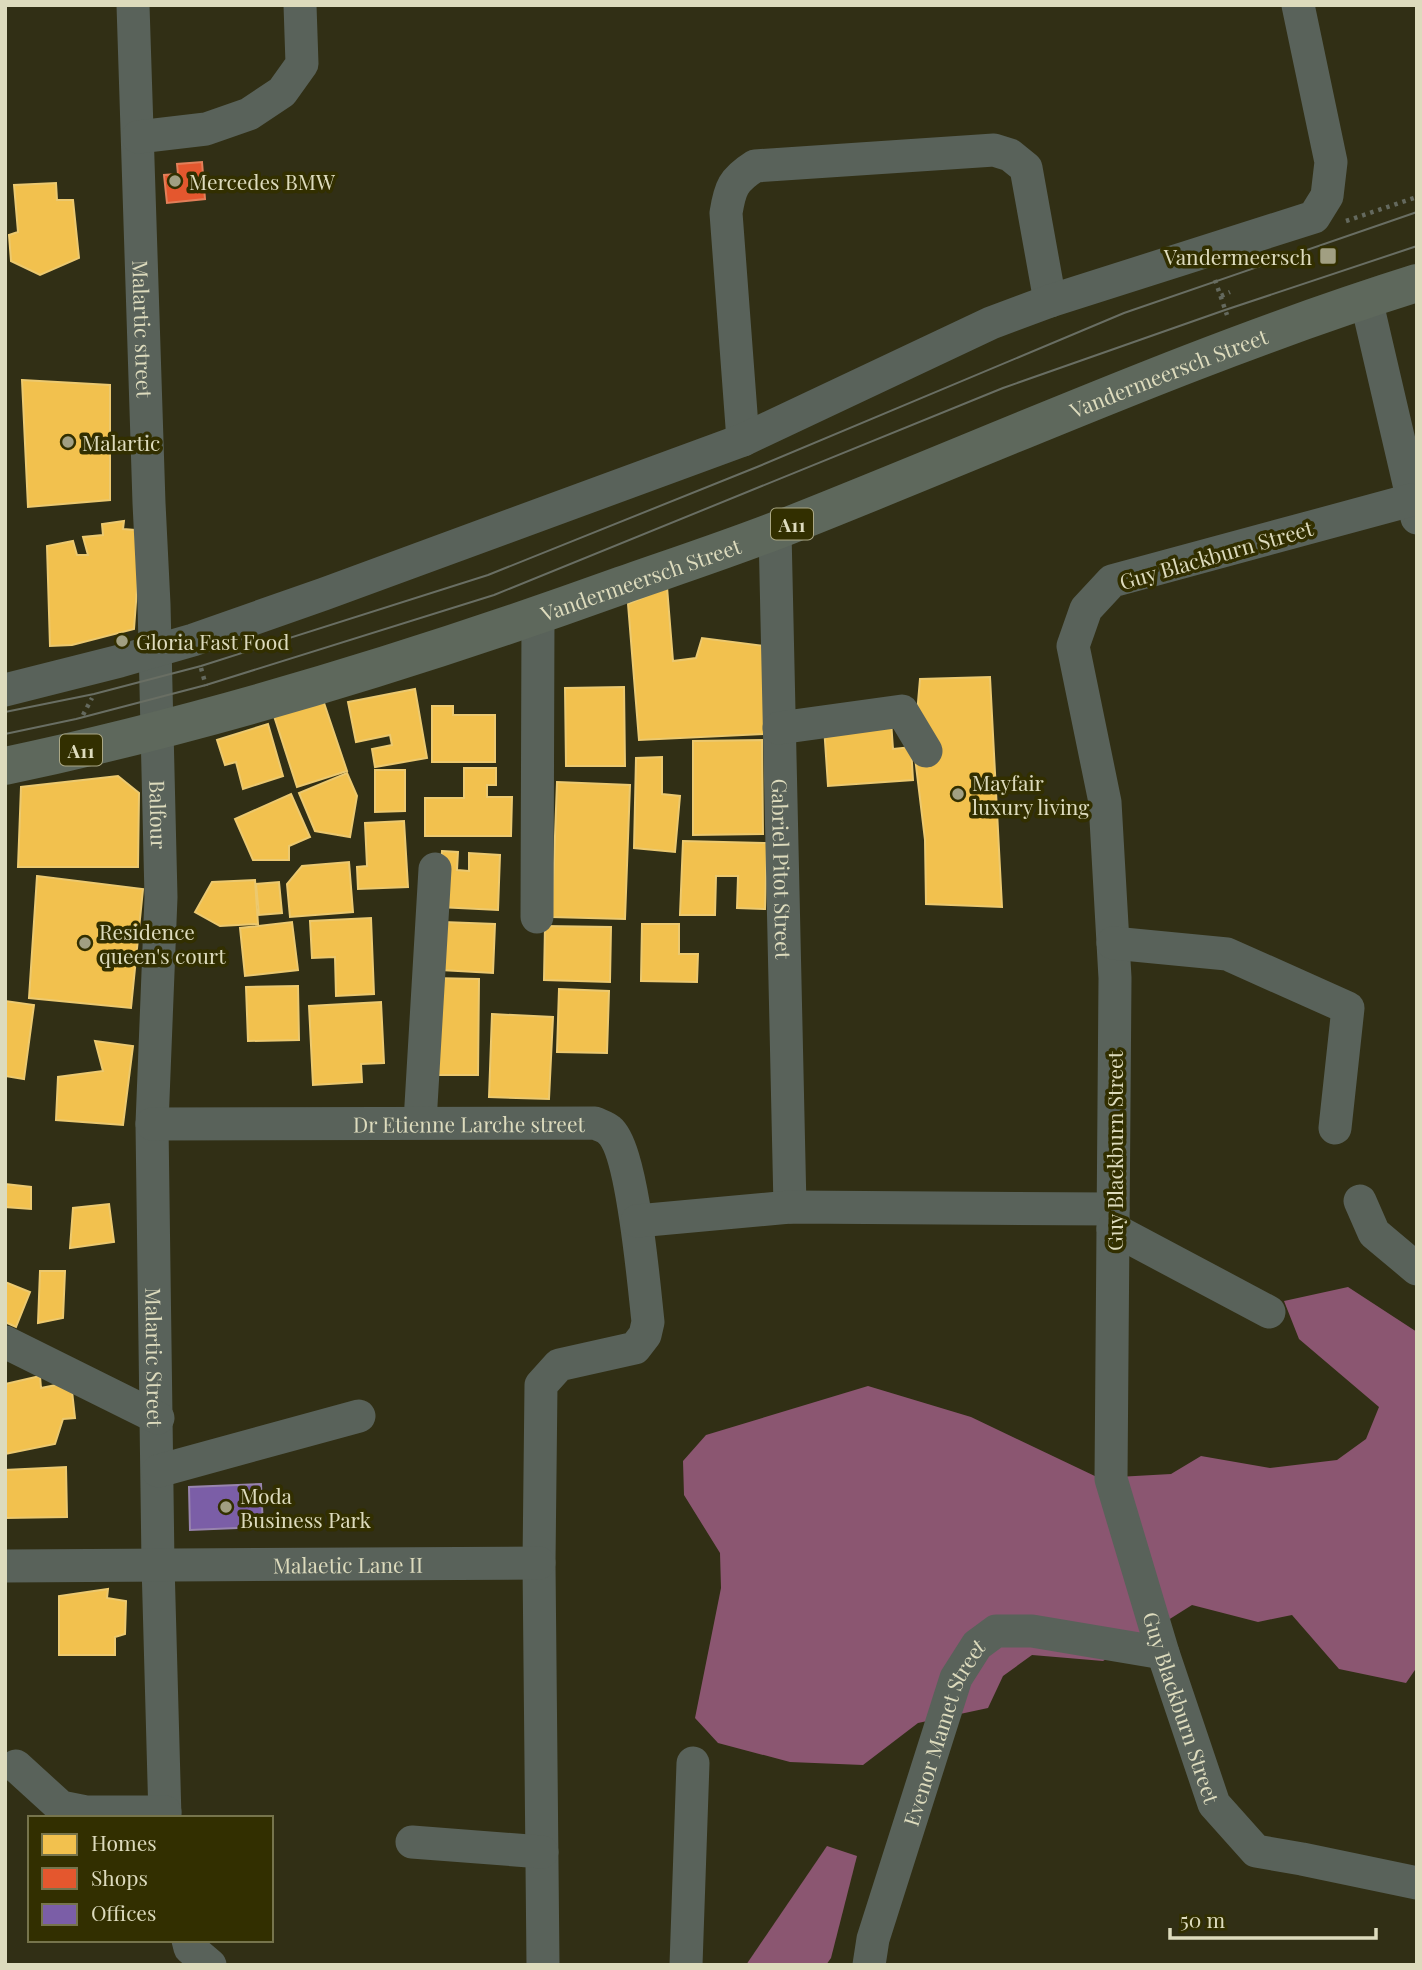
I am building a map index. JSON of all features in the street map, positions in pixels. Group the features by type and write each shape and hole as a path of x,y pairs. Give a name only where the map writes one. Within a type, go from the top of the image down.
{"main road":[{"name":"Vandermeersch Street","path":"5,766 215,716 444,647 538,615 775,531 1237,345 1417,283"}],"street":[{"name":"Malartic street","path":"133,5 156,732"},
{"path":"138,137 206,129 250,114 282,92 302,64 300,5"},
{"path":"5,690 193,640 324,594 743,440 991,323 1050,301 1314,217 1327,196 1331,162 1298,5"},
{"path":"743,440 726,213 729,194 738,177 755,166 994,150 1010,155 1026,168 1050,301"},
{"path":"1366,299 1414,509"},
{"name":"Guy Blackburn Street","path":"1414,509 1112,580 1086,609 1073,646 1105,802 1115,978 1111,1479 1163,1653 1214,1804 1256,1851 1302,1858 1417,1883"},
{"name":"Gabriel Pitot Street","path":"775,531 790,1207"},
{"path":"537,917 538,615"},
{"path":"779,728 902,711 926,751"},
{"name":"Balfour","path":"156,732 161,897"},
{"path":"420,1122 436,869"},
{"name":"Malartic Street","path":"161,897 152,1124 158,1564 165,1815"},
{"path":"1113,943 1227,954 1348,1008 1335,1128"},
{"name":"Dr Etienne Larche street","path":"152,1124 595,1123 610,1131 620,1148 637,1221 648,1322 645,1335 635,1348 559,1365 541,1385 539,1563 543,1965"},
{"path":"1360,1201 1374,1233 1417,1269"},
{"path":"637,1221 790,1207 1114,1219 1269,1312"},
{"path":"5,1342 158,1418"},
{"path":"158,1471 359,1416"},
{"name":"Malaetic Lane II","path":"5,1566 539,1563"},
{"name":"Evenor Mamet Street","path":"869,1965 873,1939 956,1678 977,1645 996,1631 1031,1631 1163,1653"},
{"path":"685,1965 693,1763"},
{"path":"16,1766 61,1807 86,1812 165,1815"},
{"path":"412,1842 542,1853"}],"path":[{"path":"1327,196 1337,224 1417,197"},
{"path":"1206,253 1237,345"},
{"path":"1221,296 1230,292"},
{"path":"193,640 215,716"},
{"path":"79,750 75,731 94,694"}],"shaded area":[{"path":"1348,1287 1417,1332 1417,1667 1406,1683 1339,1669 1292,1615 1258,1622 1192,1605 1103,1661 1032,1655 1003,1676 988,1708 918,1723 863,1765 790,1762 718,1743 695,1718 721,1588 720,1553 684,1495 683,1461 706,1435 868,1386 971,1417 1099,1478 1171,1474 1201,1456 1270,1468 1337,1460 1366,1439 1379,1407 1299,1339 1284,1301"},
{"path":"827,1846 857,1856 831,1958 826,1965 746,1965"}],"building: Homes":[{"path":"56,183 57,200 73,200 79,258 40,275 11,261 9,235 18,232 14,185"},
{"name":"Malartic","path":"22,380 110,385 110,500 28,507"},
{"path":"124,521 123,529 135,530 138,575 134,629 72,645 50,646 47,546 73,541 77,555 88,555 83,537 103,535 102,524"},
{"path":"667,587 673,661 696,658 702,638 764,646 764,734 639,740 628,604"},
{"name":"Mayfair luxury living","path":"990,677 1002,907 926,904 925,840 914,749 920,679"},
{"path":"624,687 625,766 566,766 565,688"},
{"path":"415,689 427,758 375,767 372,749 392,745 390,735 356,742 348,702"},
{"path":"322,697 347,771 297,787 273,713"},
{"path":"432,706 453,706 453,715 495,715 495,762 432,762"},
{"path":"891,721 893,749 911,747 913,780 828,786 824,726"},
{"path":"268,724 283,776 243,789 236,762 225,765 217,740"},
{"path":"762,740 763,834 693,835 693,741"},
{"path":"662,757 662,794 680,796 675,852 634,848 636,758"},
{"path":"464,768 496,768 496,785 487,785 487,797 512,797 511,836 425,836 425,798 464,798"},
{"path":"375,770 405,770 405,811 375,812"},
{"path":"347,773 357,796 350,837 315,831 299,793"},
{"path":"118,776 139,793 138,867 18,867 21,787"},
{"path":"557,782 630,785 625,919 552,917"},
{"path":"291,794 310,837 289,846 289,860 253,860 235,819"},
{"path":"404,821 408,887 358,889 357,867 367,866 365,823"},
{"path":"683,841 767,843 765,909 737,908 738,876 716,876 715,915 680,915"},
{"path":"442,851 458,852 457,870 469,871 469,853 500,855 498,910 439,907"},
{"path":"349,862 353,912 290,917 287,884 302,866"},
{"name":"Residence queen's court","path":"37,876 143,889 131,1008 29,998"},
{"path":"255,880 258,924 220,926 195,912 212,882"},
{"path":"279,882 282,913 259,915 256,884"},
{"path":"371,918 374,994 336,996 335,957 312,958 310,921"},
{"path":"292,922 298,970 245,976 240,928"},
{"path":"443,922 495,924 493,973 441,970"},
{"path":"642,924 679,924 679,954 698,954 697,982 641,981"},
{"path":"545,926 611,927 610,982 544,980"},
{"path":"432,978 479,979 478,1075 432,1075"},
{"path":"298,986 299,1040 248,1041 246,987"},
{"path":"559,989 609,991 607,1053 557,1052"},
{"path":"5,1001 34,1005 24,1079 5,1076"},
{"path":"381,1002 384,1063 361,1064 362,1082 313,1085 309,1006"},
{"path":"492,1014 553,1017 549,1099 489,1097"},
{"path":"95,1041 133,1046 123,1125 56,1120 58,1077 103,1071"},
{"path":"5,1184 31,1187 31,1209 5,1207"},
{"path":"109,1204 114,1242 70,1248 73,1208"},
{"path":"40,1271 65,1271 63,1318 38,1323"},
{"path":"5,1282 30,1292 16,1327 5,1322"},
{"path":"40,1376 41,1388 71,1382 75,1418 63,1419 55,1444 5,1454 5,1384"},
{"path":"66,1467 67,1517 5,1518 5,1470"},
{"path":"108,1589 107,1598 126,1601 125,1634 115,1637 115,1655 59,1655 59,1596"}],"building: Shops":[{"path":"202,162 205,199 167,203 164,175 178,174 177,164"}],"building: Offices":[{"name":"Moda Business Park","path":"261,1484 263,1527 190,1530 189,1487"}],"tram line":[{"path":"5,712 94,694 201,666 488,575 757,467 1124,313 1417,212"},
{"path":"5,734 76,719 206,685 494,595 1003,388 1417,246"}],"place":[{"name":"Mercedes BMW","path":"175,181"},
{"name":"Vandermeersch","path":"1328,256"},
{"name":"Malartic","path":"68,442"},
{"name":"Gloria Fast Food","path":"122,641"},
{"name":"Mayfair luxury living","path":"958,794"},
{"name":"Residence queen's court","path":"85,943"},
{"name":"Moda Business Park","path":"226,1507"}]}
